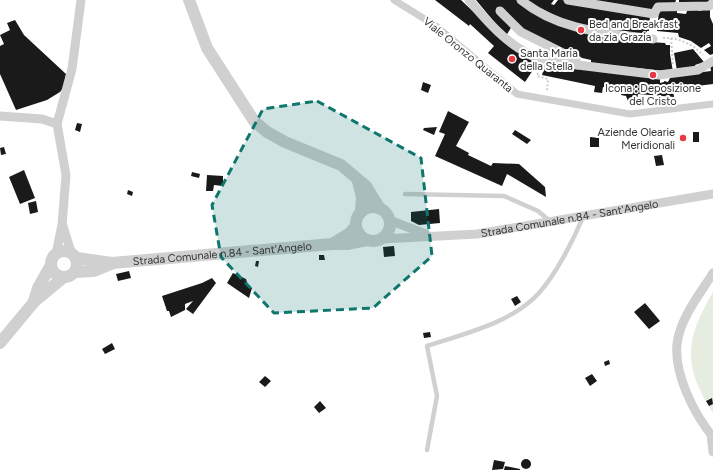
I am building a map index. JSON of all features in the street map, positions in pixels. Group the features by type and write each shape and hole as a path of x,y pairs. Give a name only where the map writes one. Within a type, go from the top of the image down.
{"street":[{"path":"34,302 38,288 53,259 62,224 66,175 57,124 72,69 81,0"},
{"path":"189,0 207,48 254,121 267,132 285,142 341,165 354,174 358,181 362,197 361,212"},
{"name":"Viale Oronzo Quaranta","path":"394,0 436,26 517,94 630,114 713,104"},
{"path":"469,0 504,38 529,55 545,61 659,75 698,70 712,61"},
{"path":"521,0 551,19 568,26 653,39"},
{"path":"568,0 654,14 658,7 675,3 702,6 710,6 713,3"},
{"path":"500,11 520,32 575,58 578,65"},
{"path":"0,116 42,119 57,124"},
{"path":"358,181 366,186 380,209 389,220 389,229 382,239 376,241 367,240 358,233 356,226 357,218 361,212 368,208 380,209"},
{"name":"Strada Comunale n.84 - Sant'Angelo","path":"382,239 477,234 703,197 713,194"},
{"name":"Strada Comunale n.84 - Sant'Angelo","path":"703,197 713,198"},
{"name":"Strada Comunale n.84 - Sant'Angelo","path":"389,220 418,232 435,237"},
{"path":"0,343 34,302 64,277 72,275 75,272 78,265 62,224"},
{"name":"Strada Comunale n.84 - Sant'Angelo","path":"332,244 350,233 356,226"},
{"name":"Strada Comunale n.84 - Sant'Angelo","path":"75,272 94,270 112,263 346,244 367,240"},
{"path":"53,259 64,250 74,255"},
{"name":"Strada Comunale n.84 - Sant'Angelo","path":"74,255 112,263"},
{"path":"53,259 55,274 64,277"},
{"path":"713,273 683,322 677,344 682,383 692,406 712,435 713,452"}],"lane":[{"path":"406,194 504,196 538,211 552,222"},
{"path":"427,450 437,396 427,346 502,319 528,303 539,293 571,245 583,217"}],"path":[{"path":"671,38 675,73"},
{"path":"653,39 671,38 696,47 712,61"},
{"path":"537,76 548,79 546,99"}],"highlighted area":[{"path":"317,101 421,158 432,256 373,308 274,313 221,257 212,205 263,109"}],"shaded area":[{"path":"713,292 713,413 696,381 692,366 691,352 697,324"}],"building":[{"path":"435,0 461,0 507,44 537,64 525,82 488,53 494,46 470,24 469,26"},
{"path":"476,0 519,0 553,22 649,42 665,43 666,45 670,45 673,72 591,63 591,60 582,58 576,54 563,52 530,35 499,7 496,8 512,26 506,36"},
{"path":"524,0 554,0 551,4 554,5 558,0 562,0 650,16 649,31 647,31 645,38 576,26"},
{"path":"584,0 676,0 675,3 667,6 655,4 653,12"},
{"path":"679,0 709,0 709,4 679,2"},
{"path":"710,7 710,17 713,24 713,54 710,55 704,50 711,46 709,43 701,48 691,41 679,37 678,33 657,31 659,10 677,9 677,13 686,14 688,8 701,11 702,8"},
{"path":"15,20 24,35 66,74 64,87 60,92 47,100 16,110 0,74 0,46 4,44 0,35 10,30 7,23"},
{"path":"693,49 704,62 695,65 696,67 677,71 674,53"},
{"path":"713,64 713,84 673,89 674,97 638,94 637,100 632,102 628,101 626,96 621,95 622,91 603,87 602,93 594,92 595,86 542,75 545,65 660,76 660,83 664,81 668,82 671,76 711,71 710,65"},
{"path":"423,82 431,85 428,93 421,90"},
{"path":"448,111 469,122 456,146 469,153 468,155 491,166 493,163 519,164 545,187 546,197 507,174 502,186 435,156 445,134 439,132"},
{"path":"77,123 82,124 80,132 75,130"},
{"path":"437,127 434,135 423,130 424,128"},
{"path":"515,130 531,140 527,144 512,134"},
{"path":"693,132 699,132 699,142 693,142"},
{"path":"590,137 599,138 599,147 590,147"},
{"path":"4,147 6,154 1,155 0,148"},
{"path":"662,155 664,165 656,166 654,156"},
{"path":"24,170 35,198 20,204 9,177"},
{"path":"192,172 200,174 199,178 191,176"},
{"path":"207,175 223,176 223,186 214,185 213,191 206,191"},
{"path":"128,190 133,192 132,196 127,194"},
{"path":"36,201 38,212 30,214 28,203"},
{"path":"439,209 440,223 419,225 411,221 411,212"},
{"path":"394,246 395,256 384,257 383,247"},
{"path":"319,255 324,255 325,260 319,260"},
{"path":"256,261 259,261 258,267 255,266"},
{"path":"129,271 131,278 118,281 116,274"},
{"path":"233,273 246,279 248,285 252,288 249,298 227,283"},
{"path":"212,278 216,283 193,314 186,309 193,301 185,304 185,310 171,317 169,311 167,311 162,296 202,283"},
{"path":"517,296 521,302 515,306 511,299"},
{"path":"645,303 660,321 649,329 634,312"},
{"path":"430,332 431,337 424,338 423,333"},
{"path":"112,343 115,349 105,354 102,349"},
{"path":"609,360 610,364 605,366 604,362"},
{"path":"592,374 597,381 590,386 585,378"},
{"path":"265,376 271,381 265,387 259,382"},
{"path":"712,398 713,404 709,406 706,401"},
{"path":"320,401 326,408 319,413 314,407"},
{"path":"524,459 528,459 531,464 528,469 524,469 521,466 521,462"},
{"path":"494,460 505,462 503,469 492,470"},
{"path":"505,466 520,469 520,470 504,470"}],"place":[{"name":"Bed and Breakfast da zia Grazia","path":"581,30"},
{"name":"Santa Maria della Stella","path":"512,59"},
{"name":"Icona : Deposizione del Cristo","path":"653,75"},
{"name":"Aziende Olearie Meridionali","path":"683,138"}]}
